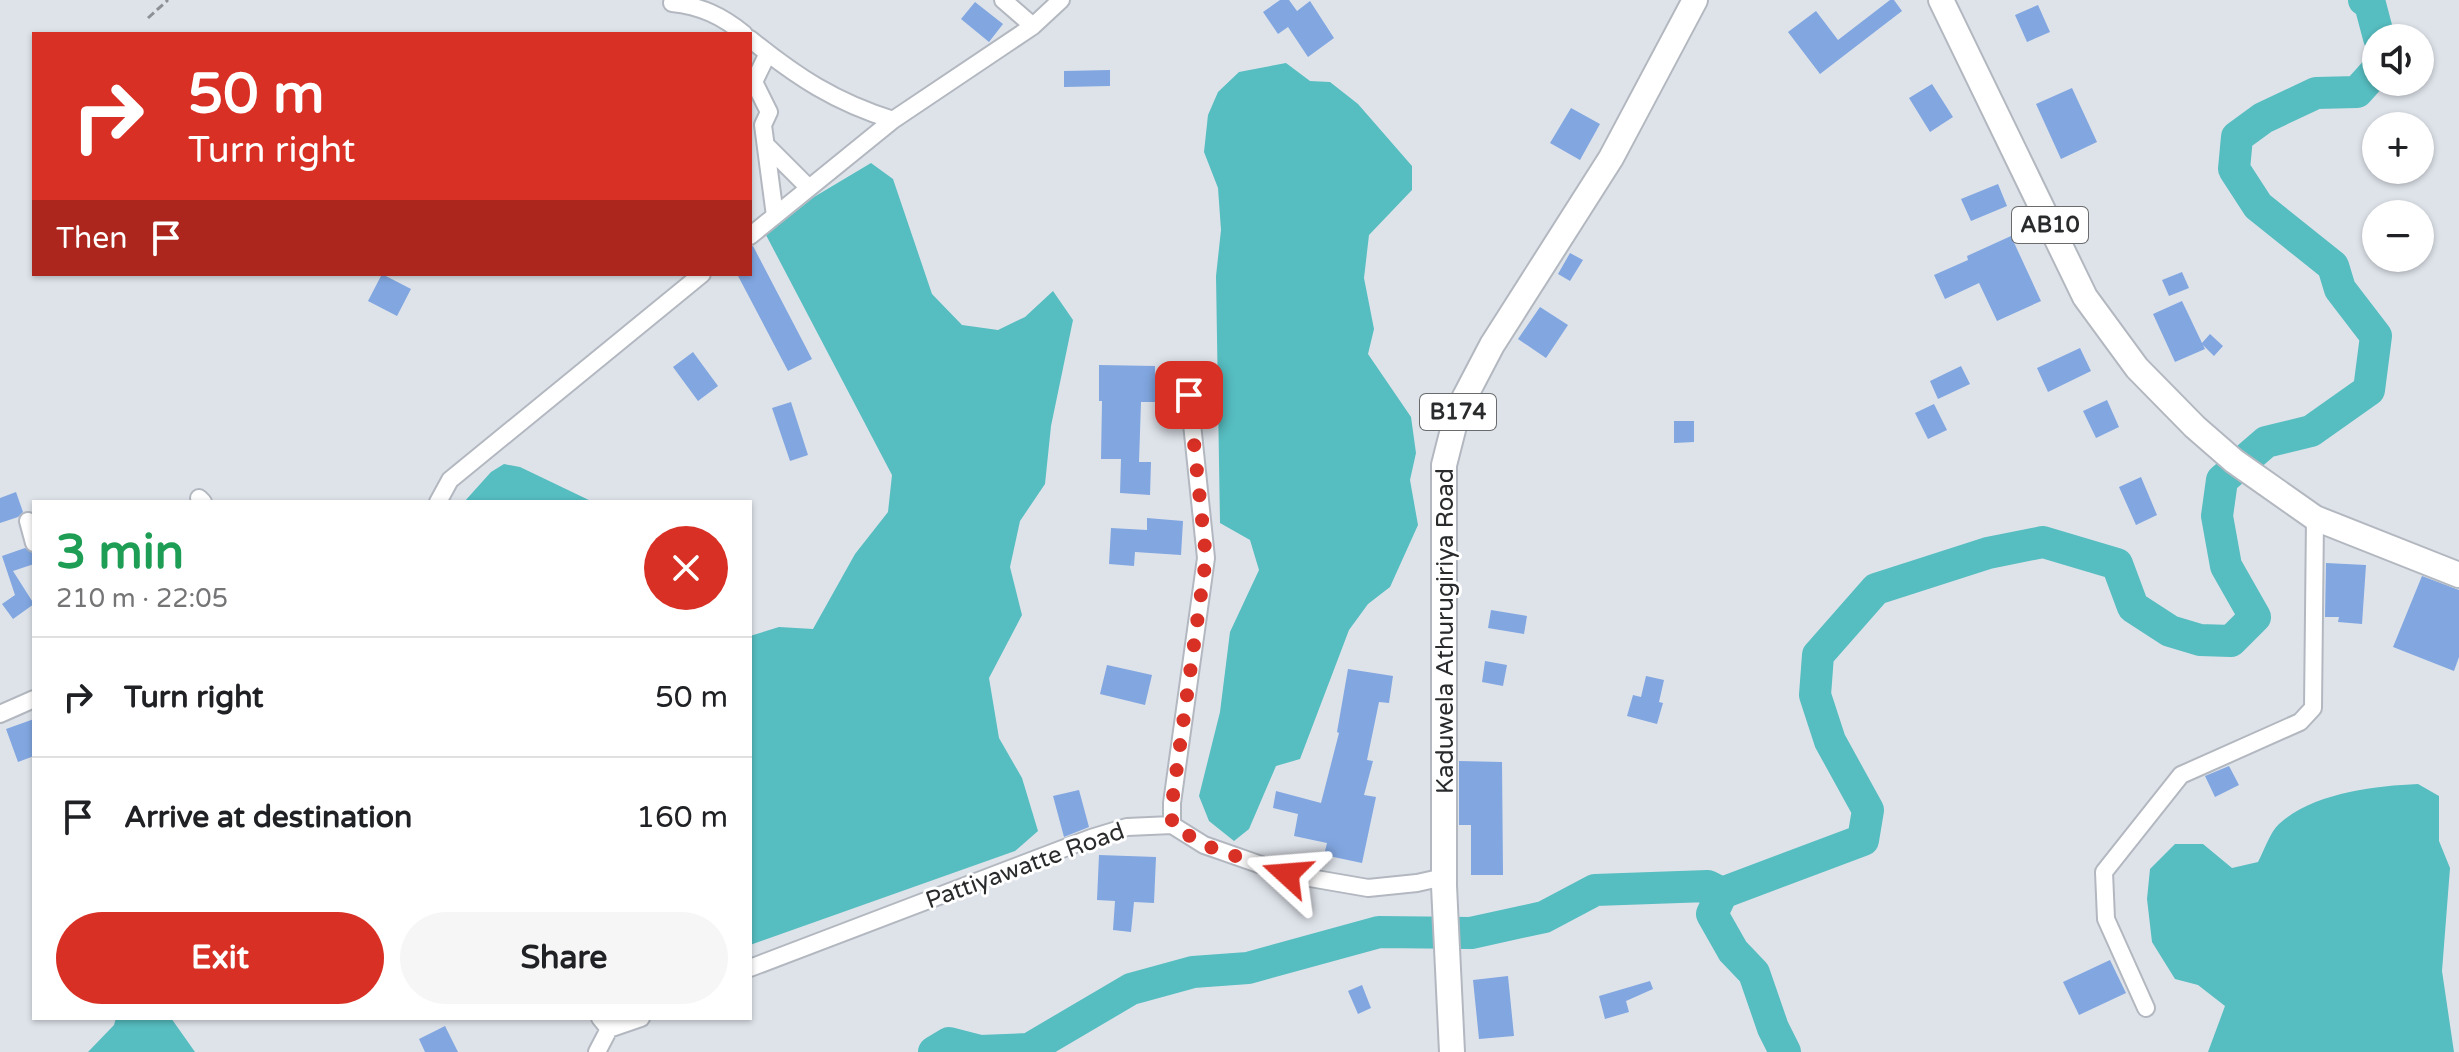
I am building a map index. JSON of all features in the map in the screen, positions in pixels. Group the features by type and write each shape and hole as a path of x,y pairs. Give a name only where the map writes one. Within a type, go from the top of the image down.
{"main road":[{"name":"Kaduwela Athurugiriya Road","path":"1452,1052 1444,881 1444,465 1458,410 1492,345 1611,158 1695,0"},
{"name":"AB10","path":"1941,0 2085,297 2137,368 2195,427 2234,461 2315,518 2459,575"}],"street":[{"path":"1003,0 1033,26"},
{"path":"752,234 893,120 1033,26 1061,0"},
{"path":"672,3 696,6 727,20 742,32"},
{"path":"752,41 806,82 859,110 893,120"},
{"path":"768,53 754,82 769,112 763,125 775,216"},
{"path":"766,145 809,188"},
{"path":"439,500 450,480 700,276"},
{"path":"1189,395 1206,558 1172,803 1172,825 1204,845 1287,874 1368,888 1444,881"},
{"path":"2146,1008 2106,919 2104,872 2181,775 2300,722 2313,708 2315,518"},
{"path":"28,521 32,536"},
{"path":"0,714 32,700"},
{"name":"Pattiyawatte Road","path":"752,967 1091,838 1127,827 1172,825"},
{"path":"597,1052 604,1023 626,1020"}],"path":[{"path":"148,18 168,0"}],"water":[{"path":"1286,63 1310,81 1330,82 1358,104 1412,166 1412,190 1369,235 1364,278 1374,329 1368,354 1411,417 1416,453 1410,480 1418,525 1390,587 1368,604 1349,630 1300,759 1276,766 1249,829 1234,841 1209,821 1199,796 1220,712 1230,632 1259,570 1250,540 1220,523 1216,276 1221,230 1218,188 1204,152 1208,115 1218,92 1239,72"},
{"path":"871,163 893,179 932,294 962,325 998,330 1025,317 1053,291 1073,320 1051,426 1045,484 1020,521 1010,567 1022,615 989,678 999,738 1022,778 1038,831 1015,851 752,944 752,635 779,627 813,629 855,554 888,512 892,475 766,235 814,197"},
{"path":"504,464 520,467 589,500 466,500 491,472"},
{"path":"2418,784 2439,796 2439,841 2450,868 2442,971 2454,1052 2208,1052 2225,1006 2198,985 2175,979 2152,942 2147,899 2150,869 2175,844 2203,844 2232,868 2258,862 2276,827 2309,805 2364,789"},
{"path":"115,1020 172,1020 195,1052 88,1052"}],"building":[{"path":"1280,0 1289,0 1297,11 1310,1 1334,38 1308,57 1288,27 1278,34 1263,12"},
{"path":"1894,0 1902,11 1820,74 1788,32 1816,11 1838,40"},
{"path":"975,2 1003,24 989,42 961,19"},
{"path":"2038,5 2050,32 2027,42 2015,15"},
{"path":"1110,70 1110,86 1064,87 1064,71"},
{"path":"1932,84 1953,117 1930,132 1909,98"},
{"path":"2072,88 2097,142 2061,159 2036,104"},
{"path":"1571,108 1600,124 1580,160 1550,143"},
{"path":"1998,184 2007,206 1971,221 1961,199"},
{"path":"2011,236 2041,301 1997,321 1979,283 1945,299 1934,275"},
{"path":"752,246 812,359 788,371 738,276 752,276"},
{"path":"1570,253 1583,260 1570,281 1558,274"},
{"path":"2182,272 2189,288 2169,296 2162,280"},
{"path":"381,276 411,289 397,316 368,301"},
{"path":"2182,301 2202,343 2210,334 2223,346 2214,356 2203,345 2205,349 2175,362 2153,314"},
{"path":"1540,307 1568,325 1546,358 1518,339"},
{"path":"2080,348 2091,371 2048,392 2037,368"},
{"path":"693,352 718,386 698,401 673,367"},
{"path":"1099,365 1155,366 1155,402 1141,402 1139,462 1151,462 1150,495 1120,493 1121,459 1101,459"},
{"path":"1961,366 1970,384 1938,399 1930,381"},
{"path":"2107,400 2119,427 2096,438 2083,411"},
{"path":"791,402 808,455 790,461 772,408"},
{"path":"1934,404 1947,430 1928,439 1915,413"},
{"path":"1674,421 1694,421 1694,442 1674,443"},
{"path":"2141,477 2157,515 2136,525 2119,487"},
{"path":"16,492 23,512 0,523 0,498"},
{"path":"1147,518 1183,521 1181,555 1135,552 1134,566 1109,564 1111,528 1147,530"},
{"path":"25,548 32,553 32,565 13,571 32,605 13,619 2,604 15,595 2,556"},
{"path":"2326,563 2366,565 2362,624 2338,622 2339,617 2325,617"},
{"path":"2422,576 2459,590 2459,657 2454,671 2393,647"},
{"path":"1491,610 1527,616 1524,634 1488,628"},
{"path":"1485,661 1507,665 1503,686 1482,682"},
{"path":"1107,665 1152,675 1145,705 1100,694"},
{"path":"1348,669 1393,676 1389,703 1379,702 1367,760 1373,761 1364,795 1376,797 1362,863 1324,855 1327,843 1294,836 1298,814 1273,808 1276,791 1321,803 1339,733"},
{"path":"1646,676 1664,680 1659,702 1663,703 1657,724 1627,716 1633,695 1641,697"},
{"path":"32,720 32,757 18,762 6,729"},
{"path":"1459,761 1502,762 1503,875 1471,875 1471,825 1459,825"},
{"path":"2229,766 2239,785 2215,797 2205,776"},
{"path":"1079,790 1089,827 1064,837 1053,796"},
{"path":"1099,855 1156,857 1154,903 1134,902 1131,932 1113,930 1115,901 1097,900"},
{"path":"2110,960 2126,993 2079,1015 2063,982"},
{"path":"1508,976 1514,1036 1479,1039 1473,980"},
{"path":"1650,981 1653,989 1626,1001 1629,1012 1605,1019 1599,996"},
{"path":"1362,985 1371,1008 1358,1014 1348,991"},
{"path":"445,1026 458,1052 425,1052 419,1039"}],"waterway":[{"path":"2364,0 2370,4 2375,24"},
{"path":"1785,1052 1773,1028 1754,973 1733,951 1712,914 1722,893 1863,840 1868,810 1830,741 1815,695 1818,655 1876,589 1988,553 2043,542 2117,564 2133,607 2170,631 2200,640 2231,641 2255,617 2226,566 2217,516 2222,480 2266,442 2311,431 2369,390 2376,336 2340,289 2333,266 2258,206 2234,169 2237,137 2263,118 2316,93 2357,92 2362,86"},
{"path":"934,1052 949,1043 980,1051 1029,1049 1131,989 1193,972 1248,968 1379,932 1471,933 1544,917 1595,890 1708,886 1722,893"}],"route":[{"path":"1189,395 1206,558 1172,803 1172,825 1204,845 1287,874"}]}
